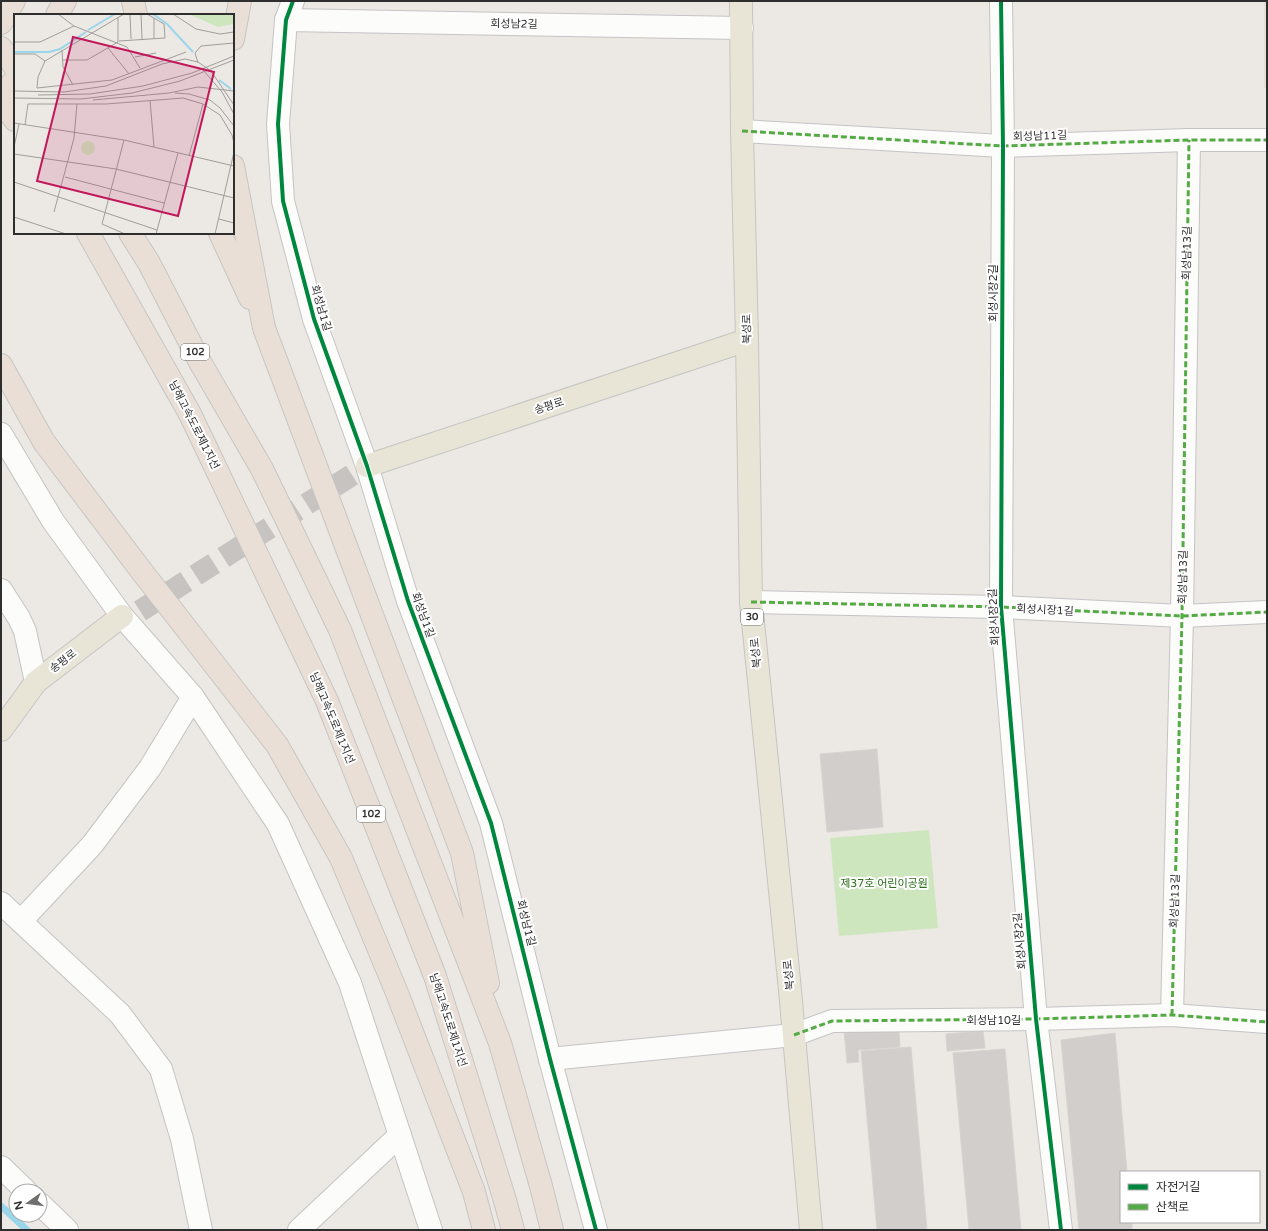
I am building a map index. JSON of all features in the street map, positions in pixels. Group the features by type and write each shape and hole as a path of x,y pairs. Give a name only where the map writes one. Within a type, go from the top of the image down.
{"highway":[{"path":"1,23 14,1"},
{"path":"58,14 65,1"},
{"path":"133,1 136,14"},
{"path":"234,34 240,1"},
{"path":"1,48 14,66"},
{"path":"1,96 14,81"},
{"path":"1,100 14,119"},
{"path":"234,171 264,328"},
{"name":"남해고속도로제1지선","path":"89,234 190,414 327,701 435,976 513,1230"},
{"name":"102","path":"131,234 149,263 200,362 262,469 340,630 500,1043 552,1230"},
{"path":"220,234 264,328 462,853 500,1043"},
{"path":"1,365 44,442 140,569 277,745 341,858 397,993 471,1185 484,1230"}],"main road":[{"name":"북성로","path":"741,1 751,602 794,1035 811,1230"},
{"name":"송평로","path":"359,471 747,340"},
{"name":"송평로","path":"1,730 36,682 131,613"}],"street":[{"name":"회성시장2길","path":"1001,1 1003,146 1001,607 1036,1019 1061,1230"},
{"name":"회성남2길","path":"290,11 742,28"},
{"name":"회성남1길","path":"290,11 278,124 283,201 314,320 359,471 491,823 550,1059 596,1230"},
{"name":"회성남11길","path":"742,132 1003,146 1189,140 1267,140"},
{"name":"회성남13길","path":"1172,1015 1182,616 1189,140"},
{"path":"1,434 53,521 131,613 193,697 278,824 350,983 431,1230"},
{"path":"1,590 19,618 25,631 36,682"},
{"name":"회성시장1길","path":"751,602 1001,607 1182,616 1267,612"},
{"path":"21,921 92,845 150,768 193,697"},
{"path":"1,903 120,1014 160,1069 182,1139 201,1230"},
{"name":"회성남10길","path":"550,1059 794,1035 832,1021 1036,1019 1172,1015 1267,1022"},
{"path":"299,1230 400,1135"},
{"path":"1,1167 18,1183"},
{"path":"48,1212 67,1230"}],"shaded area":[{"path":"1264,1 1267,1 1267,88 1264,88"}],"green space":[{"name":"제37호 어린이공원","path":"929,830 938,928 839,936 830,838"}],"building":[{"path":"877,749 883,827 827,832 820,754"},
{"path":"844,1031 899,1031 900,1047 858,1050 859,1062 847,1063"},
{"path":"983,1031 985,1048 947,1051 946,1034"},
{"path":"1115,1033 1127,1171 1120,1171 1120,1223 1132,1223 1132,1230 1079,1230 1061,1040"},
{"path":"911,1047 927,1230 877,1230 861,1051"},
{"path":"1005,1049 1021,1230 969,1230 953,1053"}],"waterway":[{"path":"1,1206 27,1230"}],"tunnel":[{"path":"140,611 352,475"}],"marked path":[{"path":"742,131 1003,146 1189,140 1267,140"},
{"path":"1172,1015 1182,616 1189,140"},
{"path":"751,602 1001,607 1182,616 1267,612"},
{"path":"794,1035 832,1021 1036,1019 1172,1015 1267,1022"}],"cycle path":[{"path":"293,1 286,20 278,124 283,201 314,319 367,466 408,601 491,823 550,1059 596,1230"},
{"path":"1001,1 1003,146 1001,607 1036,1019 1061,1230"}]}
